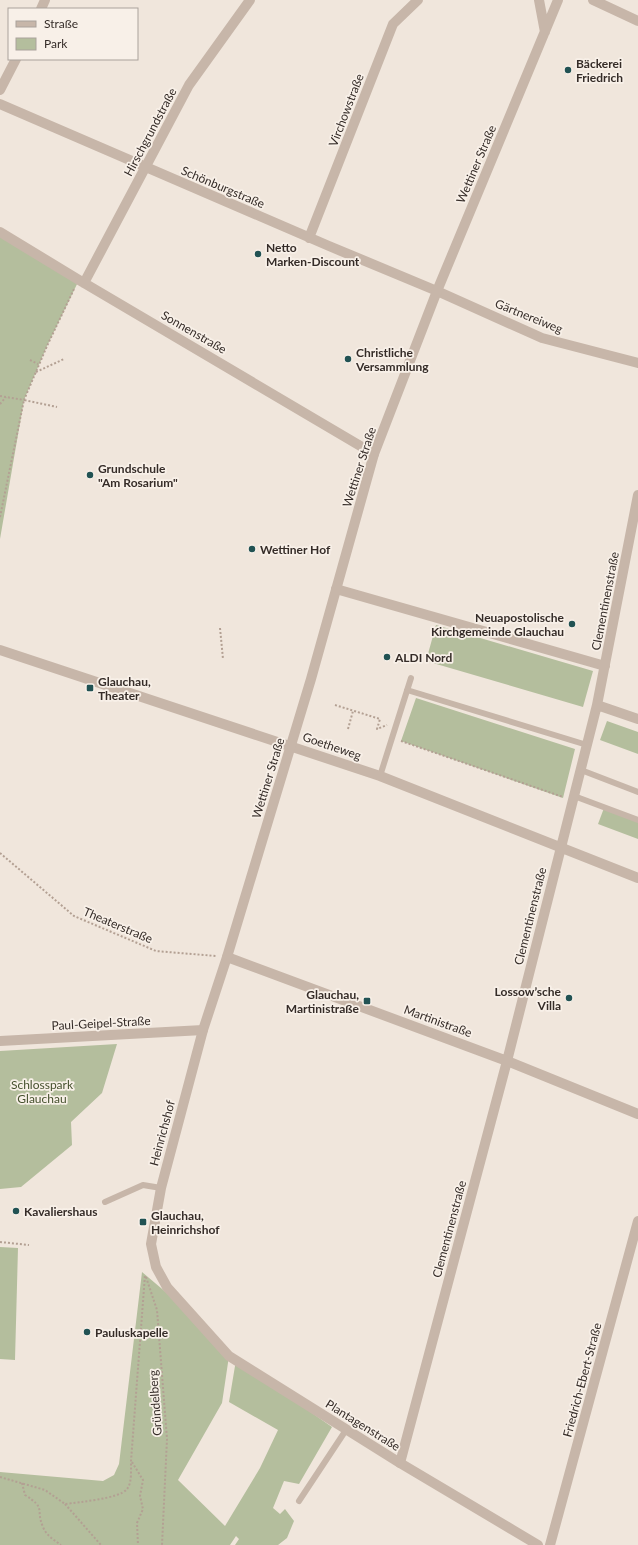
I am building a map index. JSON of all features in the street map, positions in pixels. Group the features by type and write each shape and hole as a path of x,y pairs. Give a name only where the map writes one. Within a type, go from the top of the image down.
{"street":[{"name":"Hirschgrundstraße","path":"84,283 189,85 250,0"},
{"name":"Virchowstraße","path":"309,238 393,24 418,0"},
{"path":"540,0 545,33"},
{"name":"Wettiner Straße","path":"227,957 291,746 374,454 437,291 558,0"},
{"path":"592,0 638,21"},
{"path":"0,90 15,60"},
{"name":"Schönburgstraße","path":"0,104 309,238 437,291"},
{"name":"Sonnenstraße","path":"0,232 374,454"},
{"name":"Gärtnereiweg","path":"437,291 542,338 638,363"},
{"name":"Clementinenstraße","path":"400,1463 507,1061 587,746 597,705 637,511 638,495"},
{"path":"336,589 605,666"},
{"name":"Goetheweg","path":"0,650 380,776 638,878"},
{"path":"597,705 638,719"},
{"name":"Heinrichshof","path":"187,1310 167,1287 156,1267 151,1244 160,1188 203,1030 227,957"},
{"name":"Martinistraße","path":"227,957 507,1061 638,1114"},
{"name":"Paul-Geipel-Straße","path":"0,1041 203,1030"},
{"name":"Friedrich-Ebert-Straße","path":"550,1545 638,1221"},
{"name":"Plantagenstraße","path":"187,1310 229,1356 346,1430 538,1545"}],"lane":[{"path":"380,776 411,678"},
{"path":"407,690 587,746"},
{"path":"581,770 638,792"},
{"path":"573,799 638,820"},
{"path":"105,1202 143,1185 160,1188"},
{"path":"299,1500 346,1430"}],"path":[{"path":"0,517 24,400 38,364 74,289"},
{"path":"35,372 64,359"},
{"path":"30,360 38,364"},
{"path":"0,396 57,407"},
{"path":"0,404 6,398"},
{"path":"220,628 223,659"},
{"path":"335,705 380,718 377,729 387,725 389,718 397,721"},
{"path":"348,729 353,710"},
{"path":"392,737 573,799"},
{"name":"Theaterstraße","path":"0,853 74,916 156,951 227,957"},
{"path":"0,1242 28,1245"},
{"path":"65,1504 117,1496 126,1491 129,1485 145,1275 156,1267"},
{"name":"Gründelberg","path":"145,1275 157,1310 167,1439 162,1545"},
{"path":"131,1461 143,1480 140,1496 143,1509 142,1516 137,1523 138,1545"},
{"path":"0,1477 22,1482 44,1490 65,1504 101,1545"},
{"path":"22,1482 25,1495 35,1501 40,1507 43,1527 47,1534 61,1545"}],"green space":[{"path":"0,232 79,280 47,346 24,400 0,539"},
{"path":"436,625 593,671 583,707 426,661"},
{"path":"416,698 575,749 563,798 401,741"},
{"path":"607,721 638,732 638,754 600,740"},
{"path":"604,808 638,820 638,839 598,824"},
{"name":"Schlosspark Glauchau","path":"117,1044 102,1093 71,1122 72,1145 21,1187 0,1189 0,1051"},
{"path":"0,1247 18,1248 15,1360 0,1359"},
{"path":"142,1272 187,1310 229,1356 222,1403 178,1480 225,1526 260,1468 278,1430 229,1402 236,1360 332,1427 299,1484 284,1481 273,1508 280,1514 285,1509 294,1521 287,1538 278,1545 235,1545 239,1539 236,1536 230,1545 0,1545 0,1472 103,1481 114,1475 119,1464"}],"place":[{"name":"Bäckerei Friedrich","path":"568,70"},
{"name":"Netto Marken-Discount","path":"258,254"},
{"name":"Christliche Versammlung","path":"348,359"},
{"name":"Grundschule \"Am Rosarium\"","path":"90,475"},
{"name":"Wettiner Hof","path":"252,549"},
{"name":"Neuapostolische Kirchgemeinde Glauchau","path":"572,624"},
{"name":"ALDI Nord","path":"387,657"},
{"name":"Glauchau, Theater","path":"90,688"},
{"name":"Lossow’sche Villa","path":"569,998"},
{"name":"Glauchau, Martinistraße","path":"367,1001"},
{"name":"Kavaliershaus","path":"16,1211"},
{"name":"Glauchau, Heinrichshof","path":"143,1222"},
{"name":"Pauluskapelle","path":"87,1332"}]}
